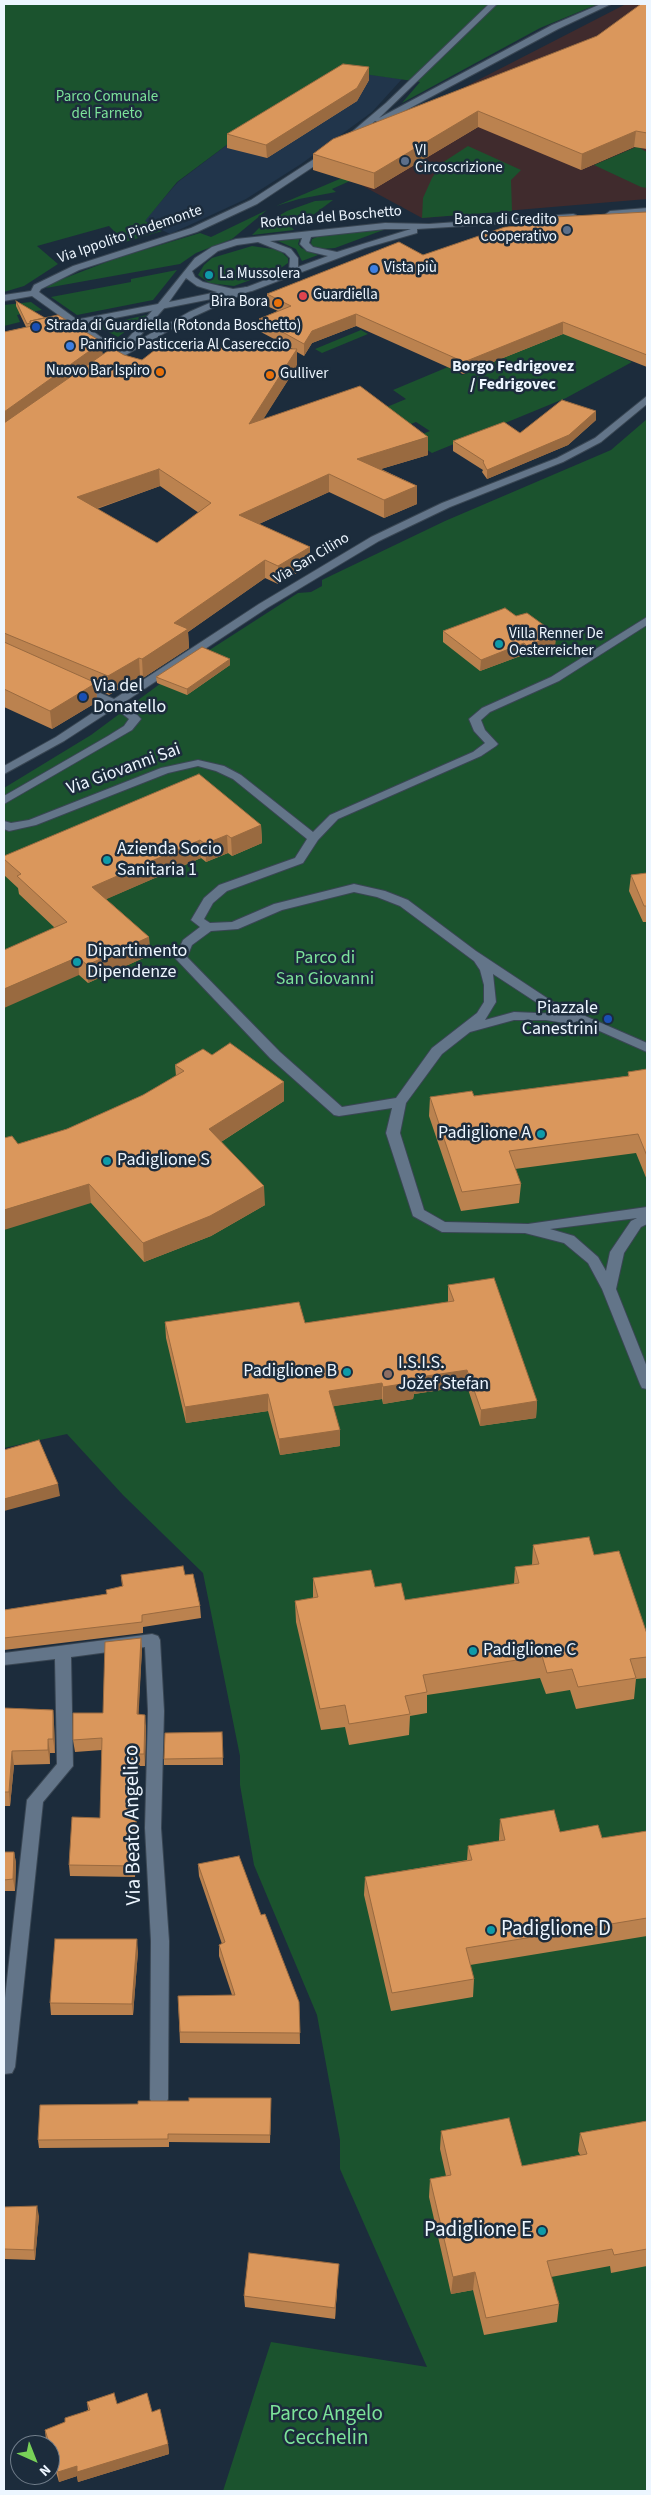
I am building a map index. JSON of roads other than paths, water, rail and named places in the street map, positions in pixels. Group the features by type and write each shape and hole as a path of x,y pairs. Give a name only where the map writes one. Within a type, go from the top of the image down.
{"street":[{"path":"358,132 390,104 492,4"},
{"path":"342,143 358,132 555,27 608,4"},
{"name":"Via Ippolito Pindemonte","path":"34,293 37,287 50,279 98,261 171,239 246,206 295,177 334,149"},
{"path":"600,215 647,211"},
{"path":"429,227 582,216"},
{"name":"Rotonda del Boschetto","path":"119,354 162,306 187,271 198,260 215,249 236,242 308,233 385,226 429,227"},
{"name":"Rotonda del Boschetto","path":"119,354 192,314 249,288 338,255 429,227"},
{"path":"308,233 304,244 310,249 338,255"},
{"path":"256,240 270,243 288,251 294,258 293,272"},
{"path":"187,271 191,279 218,290 249,288"},
{"name":"Rotonda del Boschetto","path":"45,329 249,288"},
{"path":"4,298 34,293 119,354 105,364"},
{"name":"Via San Cilino","path":"4,771 60,739 263,606 375,539 446,505 560,460 591,444 647,399"},
{"path":"647,620 555,679 486,710 475,720 480,731 492,744 477,754 334,817 313,838 299,860 223,888 208,901 197,920 208,927 234,926 278,907 354,888 381,894 404,903 472,954 549,1005 622,1035 647,1048"},
{"path":"68,682 114,702"},
{"name":"Via Giovanni Sai","path":"4,801 128,728 135,719 125,708 114,702"},
{"name":"Via Giovanni Sai","path":"4,824 9,827 32,824 165,770 198,763 220,768 237,778 313,838"},
{"path":"208,927 187,943 181,958 275,1055 339,1112 400,1102"},
{"path":"472,954 486,969 490,985 490,1002 482,1016 437,1051 400,1102 393,1133 418,1213 442,1227 525,1228 647,1212"},
{"path":"467,1029 514,1016 546,1016 590,1022"},
{"path":"609,1289 617,1252 636,1224 647,1219"},
{"path":"525,1228 569,1239 593,1260 609,1289 647,1384"},
{"name":"Via Beato Angelico","path":"4,1659 152,1640 156,1711 153,1828 160,1941 159,2099"},
{"path":"6,2067 35,1800 65,1766 63,1652"}],"place":[{"name":"VI Circoscrizione","path":"405,161"},
{"name":"Banca di Credito Cooperativo","path":"567,230"},
{"name":"Vista più","path":"374,269"},
{"name":"La Mussolera","path":"209,275"},
{"name":"Guardiella","path":"303,296"},
{"name":"Bira Bora","path":"278,303"},
{"name":"Strada di Guardiella (Rotonda Boschetto)","path":"36,327"},
{"name":"Panificio Pasticceria Al Casereccio","path":"70,346"},
{"name":"Nuovo Bar Ispiro","path":"160,372"},
{"name":"Gulliver","path":"270,375"},
{"name":"Villa Renner De Oesterreicher","path":"499,644"},
{"name":"Via del Donatello","path":"83,697"},
{"name":"Azienda Socio Sanitaria 1","path":"107,860"},
{"name":"Dipartimento Dipendenze","path":"77,962"},
{"name":"Piazzale Canestrini","path":"608,1019"},
{"name":"Padiglione A","path":"541,1134"},
{"name":"Padiglione S","path":"107,1161"},
{"name":"Padiglione B","path":"347,1372"},
{"name":"I.S.I.S. Jožef Stefan","path":"388,1374"},
{"name":"Padiglione C","path":"473,1651"},
{"name":"Padiglione D","path":"491,1930"},
{"name":"Padiglione E","path":"542,2231"}],"district":[{"name":"Borgo Fedrigovez / Fedrigovec","path":"513,376"}],"park label":[{"name":"Parco Comunale del Farneto","path":"107,106"},
{"name":"Parco di San Giovanni","path":"325,970"},
{"name":"Parco Angelo Cecchelin","path":"326,2427"}]}
